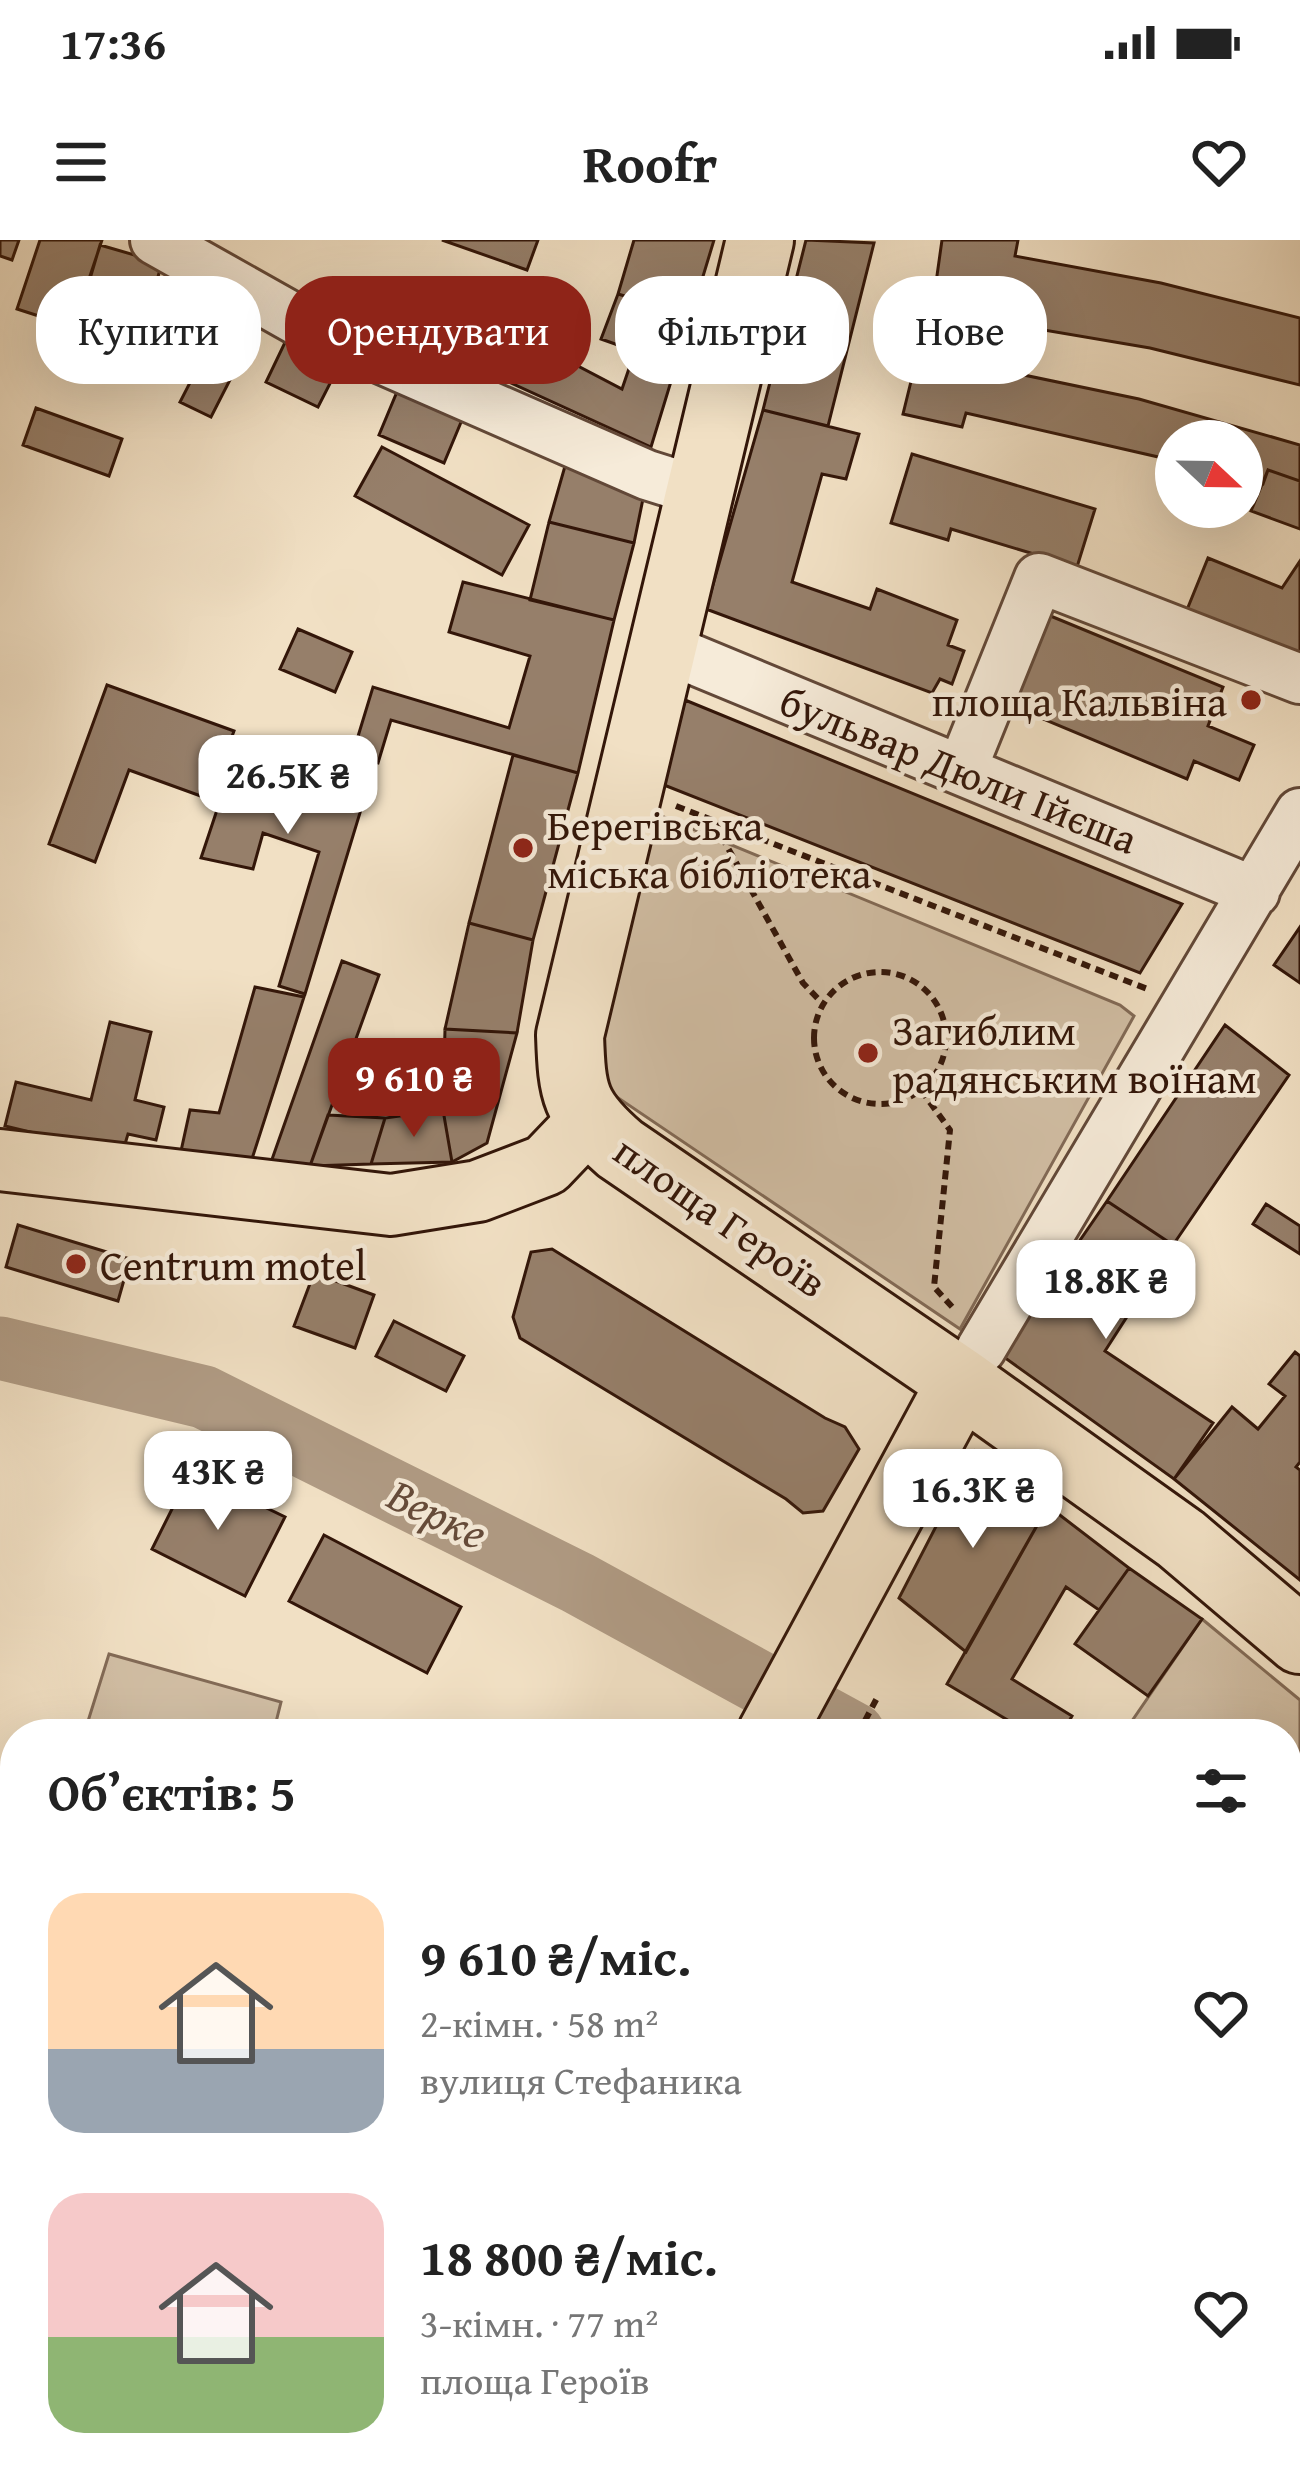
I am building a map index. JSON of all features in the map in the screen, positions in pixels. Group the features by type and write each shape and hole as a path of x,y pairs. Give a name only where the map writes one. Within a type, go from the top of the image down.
{"highway":[{"name":"площа Героїв","path":"760,240 570,1035 572,1079 588,1121 620,1149 966,1348 1300,1640"},
{"path":"779,1719 862,1567 966,1348"}],"main road":[{"path":"0,1160 391,1205 478,1191 546,1165 588,1121"}],"street":[{"path":"155,240 313,329 647,475 698,491"},
{"path":"962,770 1039,578 1300,679"},
{"name":"бульвар Дюли Ійєша","path":"663,647 1255,892"},
{"path":"966,1348 1183,1012 1300,813"}],"path":[{"path":"629,788 1143,986 1183,1012"},
{"path":"714,821 803,983 823,1004"},
{"path":"875,971 916,981 943,1013 945,1055 936,1075 901,1101 879,1105 856,1100 836,1088 814,1049 823,1004 854,976 875,971"},
{"path":"921,1090 950,1130 934,1287 966,1348"},
{"path":"865,1719 878,1698"}],"shaded area":[{"path":"654,813 1120,1005 1134,1016 960,1329 602,1087 593,1021"},
{"path":"1202,1619 1300,1700 1300,1719 1133,1719"},
{"path":"109,1654 281,1702 277,1719 89,1719"}],"building":[{"path":"0,240 19,240 12,260 0,256"},
{"path":"40,240 102,240 90,276 36,276 36,315 17,309"},
{"path":"442,240 538,240 527,270"},
{"path":"634,240 714,240 703,276 623,276"},
{"path":"806,240 874,243 849,342 849,276 797,276"},
{"path":"942,240 1018,240 1015,256 1161,283 1300,318 1300,385 1150,348 1047,331 1047,276 937,276"},
{"path":"100,245 162,263 158,276 91,276"},
{"path":"615,302 615,344 601,339"},
{"path":"285,342 285,384 330,384 318,407 266,382"},
{"path":"591,373 622,389 624,384 670,384 651,447 513,384 591,384"},
{"path":"1047,380 1212,420 1155,420 1155,456 966,413 962,427 903,414 910,384 1047,384"},
{"path":"189,384 228,384 211,417 180,402"},
{"path":"770,384 839,384 828,426 763,410"},
{"path":"399,387 464,415 444,463 379,435"},
{"path":"36,408 122,439 109,476 23,445"},
{"path":"763,410 859,434 846,479 822,474 792,582 870,609 877,589 957,620 948,645 964,651 952,684 940,679 932,693 706,609"},
{"path":"1263,434 1300,445 1300,481 1268,470 1263,484"},
{"path":"382,447 529,525 502,575 355,496"},
{"path":"912,454 1095,509 1077,567 951,529 948,540 891,523"},
{"path":"565,466 645,489 634,543 549,522"},
{"path":"1268,470 1300,481 1300,529 1263,515 1263,482"},
{"path":"549,522 634,543 614,620 530,600"},
{"path":"1208,558 1282,588 1300,561 1300,664 1182,622"},
{"path":"463,582 614,620 578,773 391,720 378,763 352,756 373,687 509,728 530,656 449,632"},
{"path":"1036,610 1223,687 1208,726 1254,745 1239,780 1194,761 1187,779 998,700"},
{"path":"298,629 352,652 335,692 280,669"},
{"path":"107,685 234,731 209,799 129,770 95,862 49,844"},
{"path":"685,700 1182,904 1140,973 664,785"},
{"path":"239,744 366,793 305,994 279,986 319,852 263,833 253,869 201,858"},
{"name":"Берегівська міська бібліотека","path":"513,755 578,773 533,940 469,923"},
{"path":"469,923 533,940 517,1033 445,1029"},
{"path":"1300,927 1300,983 1274,965"},
{"path":"342,961 379,975 310,1166 270,1165"},
{"path":"255,987 304,997 250,1165 181,1151 190,1110 219,1113"},
{"path":"110,1022 151,1032 135,1100 164,1107 156,1140 128,1134 122,1154 5,1126 16,1082 91,1100"},
{"path":"1225,1025 1289,1075 1173,1245 1107,1201"},
{"path":"445,1029 517,1033 487,1143 452,1162 443,1110"},
{"path":"443,1110 452,1162 371,1164 385,1118"},
{"path":"328,1115 385,1118 371,1164 310,1166"},
{"path":"1107,1201 1173,1245 1105,1351 1213,1423 1174,1479 1001,1355"},
{"path":"1266,1204 1300,1226 1300,1254 1253,1224"},
{"path":"18,1225 130,1259 118,1301 6,1267"},
{"path":"552,1249 845,1427 859,1449 823,1511 803,1513 520,1338 513,1317 531,1252"},
{"path":"314,1273 374,1295 355,1348 294,1326"},
{"path":"394,1321 464,1356 446,1391 376,1356"},
{"path":"1295,1352 1300,1356 1300,1462 1296,1467 1300,1470 1300,1580 1174,1479 1232,1407 1258,1429 1285,1396 1269,1384"},
{"path":"975,1451 1048,1506 966,1652 899,1598"},
{"path":"191,1471 285,1517 245,1596 152,1549"},
{"path":"1048,1506 1129,1568 1099,1610 1066,1587 1012,1679 1070,1719 1006,1719 947,1684"},
{"path":"324,1535 461,1607 427,1673 289,1601"},
{"path":"1129,1568 1202,1619 1148,1696 1075,1644"}],"waterway":[{"name":"Верке","path":"0,1348 204,1397 578,1583 827,1719"}],"place":[{"name":"площа Кальвіна","path":"1251,700"},
{"name":"Берегівська міська бібліотека","path":"523,848"},
{"name":"Загиблим радянським воїнам","path":"868,1053"},
{"name":"Centrum motel","path":"76,1264"}]}
